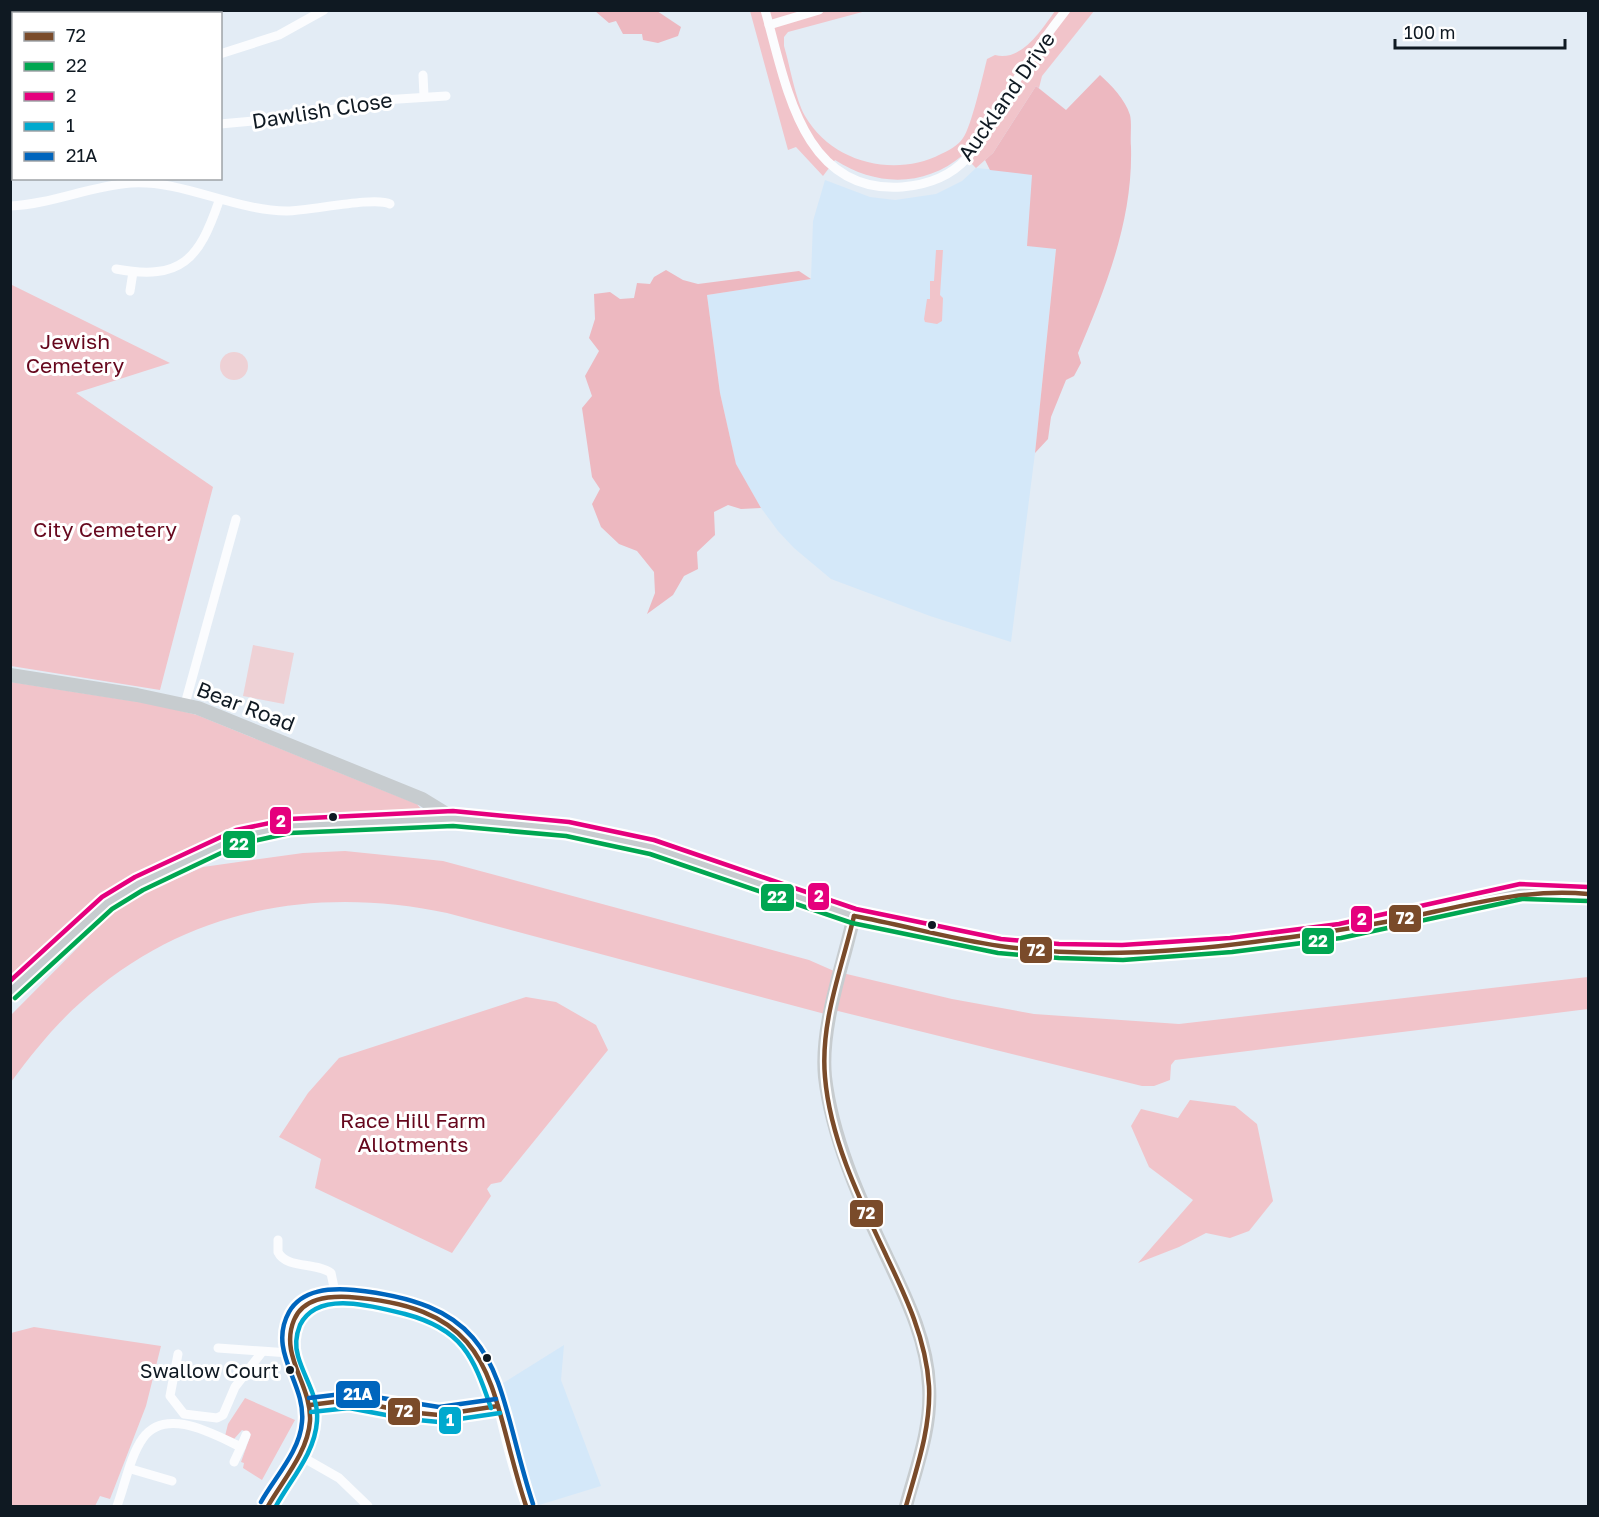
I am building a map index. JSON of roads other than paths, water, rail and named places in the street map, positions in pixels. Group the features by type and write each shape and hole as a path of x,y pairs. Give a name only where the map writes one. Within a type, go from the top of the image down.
{"street":[{"path":"222,53 279,35 324,10"},
{"name":"Auckland Drive","path":"765,10 798,119 814,149 828,164 855,180 896,187 934,180 964,160 977,145 1033,55 1066,10"},
{"path":"769,25 819,10"},
{"path":"423,75 424,96"},
{"name":"Dawlish Close","path":"222,124 287,118 359,104 424,96 446,96"},
{"path":"10,206 47,201 113,185 164,182 247,208 287,211 378,201 390,204"},
{"path":"116,269 133,272 168,270 190,257 205,240 219,201"},
{"path":"130,291 133,272"},
{"path":"184,704 236,519"},
{"name":"Bear Road","path":"10,675 184,704 234,722 422,799 453,818"},
{"path":"10,992 107,903 166,868 238,837 289,826 453,818 475,822 550,826 652,847 854,916 1000,946 1059,951 1132,952 1231,945 1340,931 1521,891 1588,894"},
{"path":"854,916 826,1039 825,1076 833,1113 853,1179 914,1316 924,1348 930,1389 928,1416 906,1506"},
{"path":"278,1240 278,1252 284,1260 323,1267 329,1271 334,1279 336,1297"},
{"path":"268,1506 308,1432 310,1405 289,1353 291,1330 299,1310 319,1299 336,1297 380,1301 420,1310 456,1326 480,1354 498,1406 526,1506"},
{"path":"218,1348 289,1353"},
{"path":"178,1354 170,1396 184,1414 217,1418 222,1415 235,1387 262,1352"},
{"path":"310,1405 349,1400 408,1412 439,1415 478,1411 498,1406"},
{"path":"117,1506 142,1439 160,1426 194,1426 241,1447"},
{"path":"234,1462 246,1435"},
{"path":"297,1454 339,1478 368,1506"},
{"path":"130,1469 172,1481"}],"place":[{"name":"Swallow Court","path":"290,1370"}],"park label":[{"name":"Jewish Cemetery","path":"75,353"},
{"name":"City Cemetery","path":"105,529"},
{"name":"Race Hill Farm Allotments","path":"413,1132"}]}
